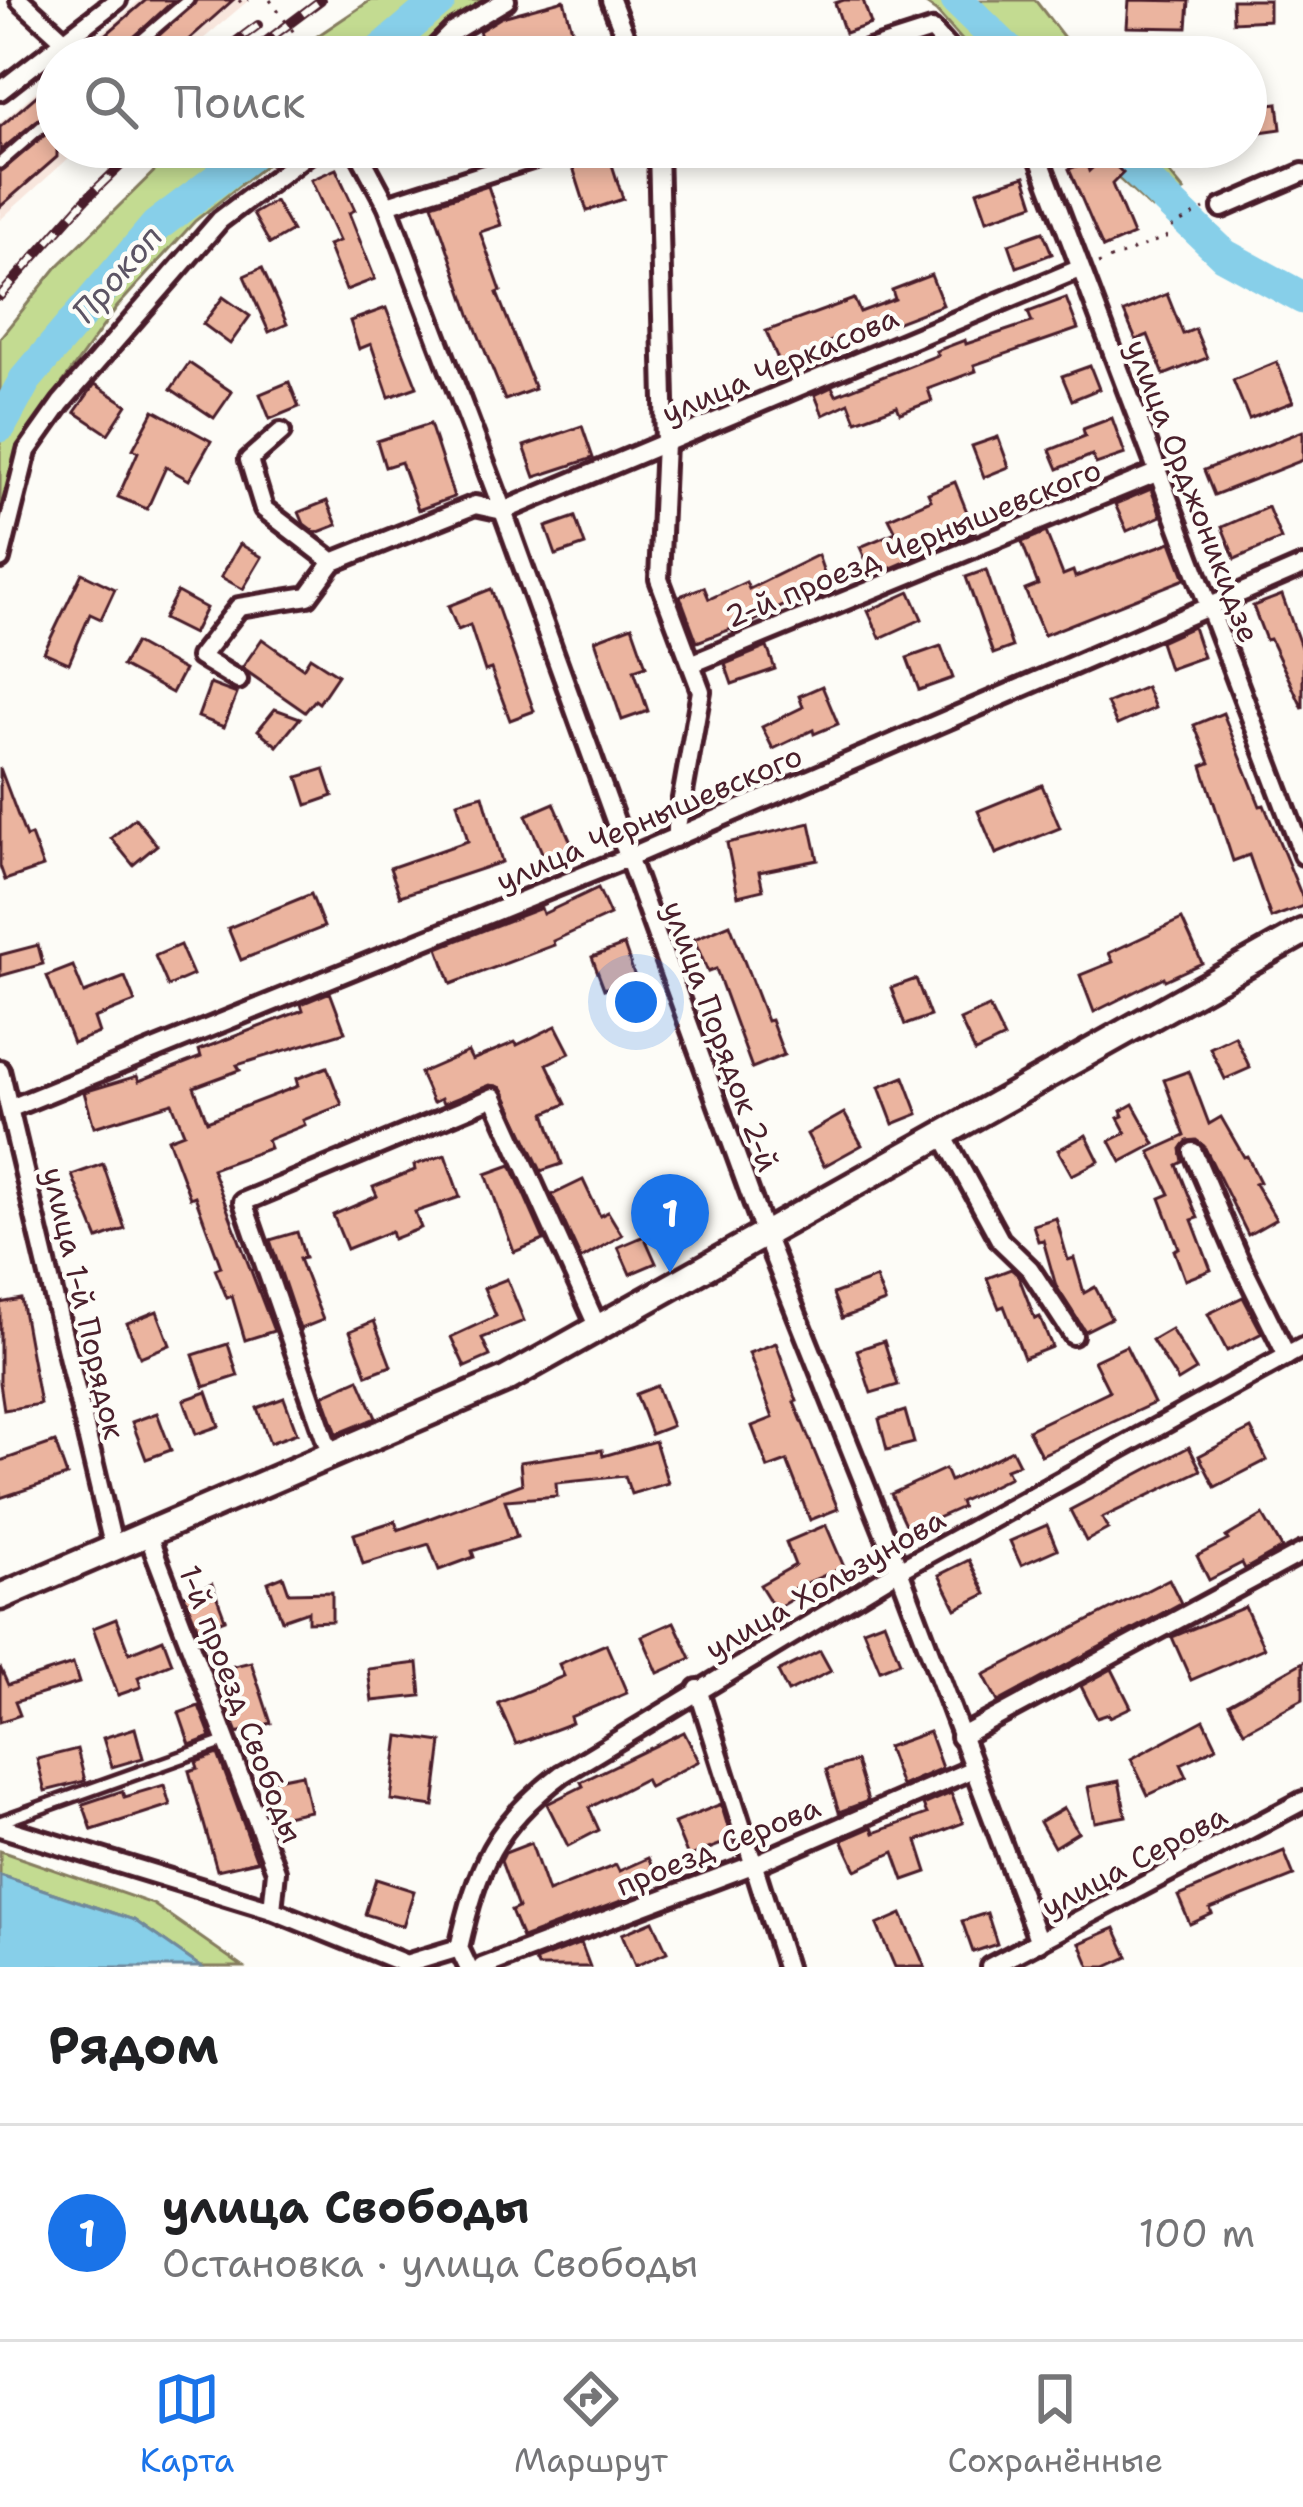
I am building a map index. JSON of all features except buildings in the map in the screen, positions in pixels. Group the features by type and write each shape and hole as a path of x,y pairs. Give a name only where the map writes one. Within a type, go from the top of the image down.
{"main road":[{"path":"0,1597 505,1380 1303,932"}],"street":[{"path":"20,0 60,36"},
{"path":"71,36 117,0"},
{"path":"448,36 506,0"},
{"path":"611,0 625,36"},
{"path":"0,91 36,63"},
{"path":"0,559 27,451 61,403 220,220 288,168"},
{"name":"улица Порядок 2-й","path":"367,168 387,205 502,511 765,1235 1040,1942"},
{"path":"387,205 502,168"},
{"path":"658,168 665,443 659,578 701,691 675,838"},
{"name":"улица Орджоникидзе","path":"1043,168 1303,854"},
{"path":"1222,208 1303,173"},
{"name":"улица Черкасова","path":"238,680 200,657 239,607 308,596 333,562 475,505 502,511 1079,269"},
{"path":"280,432 249,460 264,509 333,562"},
{"name":"2-й проезд Чернышевского","path":"691,664 1156,472"},
{"name":"улица Чернышевского","path":"11,1108 628,858 1303,566"},
{"name":"улица 1-й Порядок","path":"0,1070 114,1550"},
{"path":"332,1456 243,1202 494,1096 598,1328"},
{"path":"943,1135 1000,1240 1030,1269 1072,1335"},
{"path":"1193,1152 1238,1257 1303,1372"},
{"name":"улица Хользунова","path":"459,1948 475,1881 497,1839 526,1801 562,1774 898,1570 1295,1352"},
{"name":"1-й проезд Свободы","path":"148,1535 276,1871 272,1910"},
{"path":"960,1737 1303,1552"},
{"path":"698,1689 785,1967"},
{"name":"проезд Серова","path":"482,1967 755,1864 973,1769"},
{"name":"улица Серова","path":"990,1967 1303,1802"},
{"path":"0,1825 272,1910 406,1964 459,1948 469,1967"}],"lane":[{"path":"146,36 188,0"},
{"path":"0,163 36,131"},
{"path":"0,1825 227,1741"}],"path":[{"path":"239,0 242,4 248,0"},
{"path":"270,0 297,36"},
{"path":"1079,269 1166,237 1170,228 1201,209"}],"shaded area":[{"path":"140,0 249,0 207,36 99,36"},
{"path":"36,91 36,168 58,168 0,220 0,123"}],"green space":[{"path":"371,0 488,0 443,36 317,36"},
{"path":"920,0 1035,0 1063,36 958,36"},
{"path":"158,168 262,168 195,221 117,307 51,399 0,506 0,338 56,268"},
{"path":"1107,168 1165,168 1184,191 1152,209"},
{"path":"0,1851 153,1904 243,1967 201,1967 134,1920 0,1875"}],"water":[{"path":"0,1875 134,1920 201,1967 0,1967"}],"waterway":[{"name":"Прокоп","path":"398,36 440,0"},
{"name":"Прокоп","path":"957,0 994,36"},
{"name":"Прокоп","path":"0,426 25,380 156,226 232,168"},
{"name":"Прокоп","path":"1133,168 1224,255 1303,298"}],"railway":[{"path":"273,36 321,0"},
{"path":"243,36 258,25"},
{"path":"0,296 118,168"}],"place":[{"name":"улица Свободы","path":"670,1273"}]}
